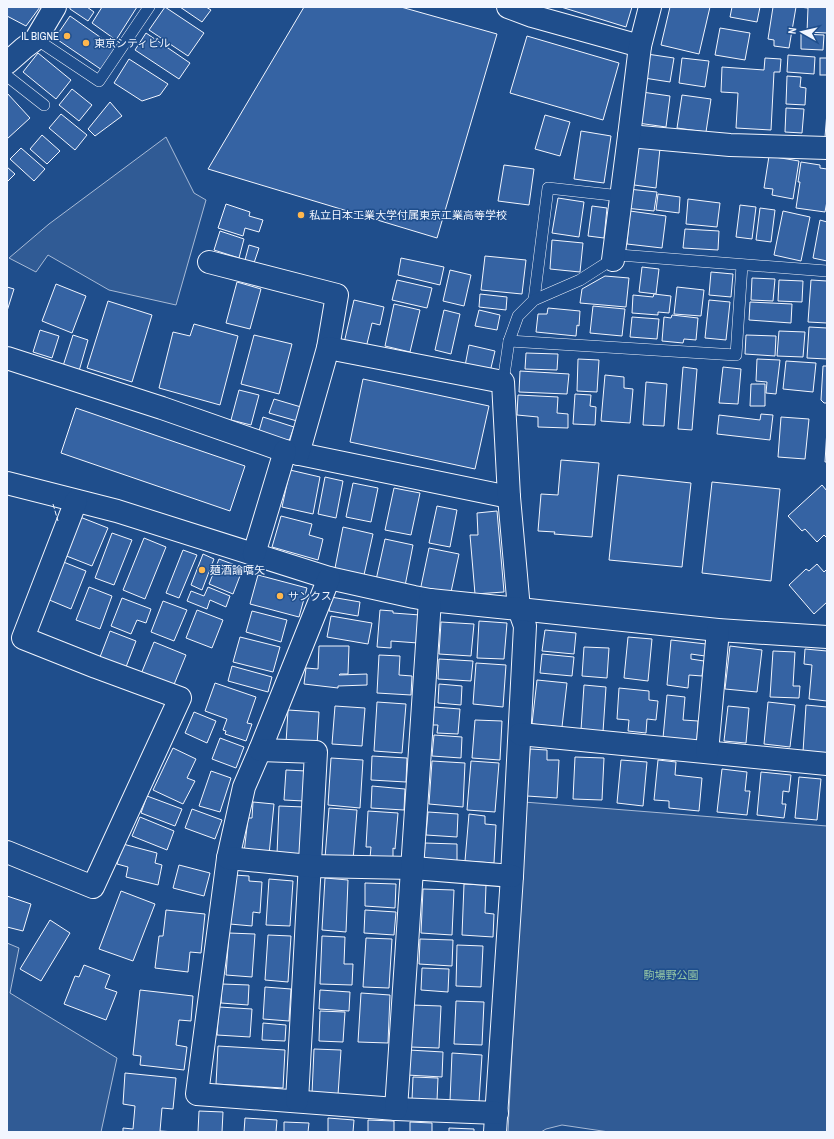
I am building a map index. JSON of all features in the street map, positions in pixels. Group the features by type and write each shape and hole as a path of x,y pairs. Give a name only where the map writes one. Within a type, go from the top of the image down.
{"street":[{"path":"7,63 36,39 56,7"},
{"path":"508,7 532,16 640,46"},
{"path":"613,260 640,46 650,7"},
{"path":"629,136 730,145 827,148"},
{"path":"209,262 337,295 328,348 254,554"},
{"path":"328,348 503,382 509,497 519,608 525,626 512,876 496,1122 396,1109 197,1094 228,858 244,787 329,578"},
{"path":"7,358 162,408 291,452 509,497"},
{"path":"7,483 117,511 329,578 406,596 430,600 519,608 718,630 827,637"},
{"path":"7,852 93,887 180,698 23,638 76,501"},
{"path":"396,1109 430,600"},
{"path":"707,752 718,630"},
{"path":"520,734 827,764"},
{"path":"260,750 316,752 297,1101"},
{"path":"228,858 310,866 412,868 512,876"}],"lane":[{"path":"36,39 99,81 149,7"},
{"path":"7,76 44,106"},
{"path":"534,300 548,188 621,196"},
{"path":"503,382 509,341 518,316 534,300 580,280 619,255 827,271"},
{"path":"509,341 736,354 742,265"}],"shaded area":[{"path":"166,137 194,193 206,200 176,305 109,290 48,255 36,272 9,258 49,224"},
{"name":"駒場野公園","path":"524,802 827,826 827,1132 609,1132 562,1125 546,1129 541,1132 508,1132"},
{"path":"7,943 19,948 10,993 117,1058 101,1132 7,1132"}],"building":[{"path":"7,7 40,7 26,26 7,16"},
{"path":"70,7 87,7 94,12 88,21 70,9"},
{"path":"102,7 137,7 116,40 92,23"},
{"path":"165,7 204,33 188,56 149,30"},
{"path":"180,7 206,7 211,10 202,22"},
{"path":"304,7 401,7 497,34 437,238 208,169"},
{"path":"561,7 632,7 626,27"},
{"path":"670,7 710,7 699,54 661,45"},
{"path":"732,7 760,7 757,22 730,17"},
{"path":"773,7 796,7 789,48 774,46 774,40 768,39"},
{"path":"799,7 827,7 827,33 807,32 808,8"},
{"name":"東京シティビル","path":"70,16 117,49 102,70 55,38"},
{"path":"720,28 750,33 745,60 715,55"},
{"path":"146,33 190,63 179,79 135,50"},
{"path":"801,34 824,35 823,50 801,49"},
{"path":"527,36 619,63 603,120 510,93"},
{"path":"38,53 71,80 56,99 23,72"},
{"path":"647,54 674,58 670,82 644,78"},
{"path":"788,55 815,57 814,74 787,72"},
{"path":"682,58 709,61 705,87 679,83"},
{"path":"765,58 781,59 780,72 774,72 771,130 736,128 738,93 721,92 722,67 764,70"},
{"path":"820,58 827,58 827,75 820,75"},
{"path":"129,59 168,84 160,95 142,101 114,83"},
{"path":"787,76 801,77 800,87 806,88 805,105 786,104"},
{"path":"72,89 92,105 79,121 59,105"},
{"path":"642,92 670,96 666,127 638,123"},
{"path":"7,93 30,118 7,139"},
{"path":"682,95 711,99 706,132 677,128"},
{"path":"110,102 122,116 95,136 88,129"},
{"path":"786,108 804,109 802,133 785,132"},
{"path":"827,112 827,137 825,137"},
{"path":"61,114 87,135 75,150 49,128"},
{"path":"545,115 570,122 560,156 535,149"},
{"path":"581,131 611,136 604,183 574,179"},
{"path":"42,135 60,151 47,164 30,149"},
{"path":"638,145 660,148 656,188 627,184"},
{"path":"21,148 45,169 34,181 10,159"},
{"path":"769,156 799,161 793,199 772,195 773,189 764,188"},
{"path":"801,162 820,165 820,168 827,169 827,201 825,212 796,208"},
{"path":"504,165 534,169 529,205 498,201"},
{"path":"7,167 15,174 7,182"},
{"path":"628,189 657,192 654,211 625,208"},
{"path":"658,194 680,197 679,213 656,210"},
{"path":"558,198 584,202 579,237 552,233"},
{"path":"688,199 720,203 717,227 686,224"},
{"path":"226,204 250,212 249,216 263,220 259,232 245,228 243,236 218,228"},
{"path":"740,205 756,207 752,239 736,237"},
{"path":"592,206 607,208 604,238 588,236"},
{"path":"760,208 775,210 771,242 756,240"},
{"path":"630,211 666,216 662,248 627,244"},
{"path":"783,211 810,217 801,261 774,255"},
{"path":"820,220 827,222 827,261 813,258"},
{"path":"685,229 719,231 718,250 683,248"},
{"path":"220,231 244,239 239,258 214,250"},
{"path":"552,240 583,243 580,272 550,269"},
{"path":"249,245 259,248 254,263 245,260"},
{"path":"485,256 526,260 522,294 481,290"},
{"path":"401,258 444,267 440,285 398,275"},
{"path":"642,267 659,269 656,294 639,292"},
{"path":"450,270 471,275 464,306 443,301"},
{"path":"711,272 733,274 731,297 709,295"},
{"path":"605,276 629,278 626,307 580,303 582,289"},
{"path":"752,278 775,279 773,301 751,300"},
{"path":"397,280 432,288 427,308 392,300"},
{"path":"779,280 803,281 802,302 778,301"},
{"path":"811,280 827,281 827,323 808,322"},
{"path":"237,282 261,289 250,329 226,323"},
{"path":"56,284 86,296 72,333 42,321"},
{"path":"7,287 14,289 7,311"},
{"path":"677,287 704,290 701,316 674,314"},
{"path":"480,294 507,297 506,310 479,307"},
{"path":"654,294 671,296 669,313 658,312 658,315 632,313 633,295 653,297"},
{"path":"354,300 384,307 380,325 372,323 366,348 344,343"},
{"path":"709,300 730,302 726,340 705,338"},
{"path":"108,301 152,315 132,382 87,368"},
{"path":"750,302 792,304 791,323 749,320"},
{"path":"394,304 420,310 410,352 385,346"},
{"path":"593,306 625,309 622,336 590,333"},
{"path":"548,308 580,311 579,326 577,325 576,336 536,332 538,314 547,314"},
{"path":"444,310 460,314 451,354 435,350"},
{"path":"479,310 500,315 497,330 475,326"},
{"path":"672,315 698,318 696,340 684,339 683,343 662,341 664,317 671,318"},
{"path":"632,317 659,319 657,339 630,337"},
{"path":"194,324 238,336 220,405 159,388 173,332 190,336"},
{"path":"809,327 827,328 827,359 807,358"},
{"path":"40,330 59,336 52,358 33,352"},
{"path":"779,331 805,332 803,357 777,356"},
{"path":"73,335 88,340 79,371 63,366"},
{"path":"254,335 292,344 279,394 241,384"},
{"path":"746,335 776,336 775,356 745,354"},
{"path":"469,345 495,351 490,372 465,366"},
{"path":"526,353 558,354 557,370 525,369"},
{"path":"578,359 599,360 597,392 577,391"},
{"path":"757,359 780,360 776,394 766,393 767,382 756,381"},
{"path":"786,361 816,363 813,392 783,389"},
{"path":"823,366 827,366 827,403 824,403 821,400"},
{"path":"683,367 697,369 692,430 678,429"},
{"path":"723,367 741,369 738,404 719,403"},
{"path":"520,371 569,374 567,394 519,392"},
{"path":"605,375 624,377 624,388 633,389 630,423 601,421"},
{"path":"363,379 489,406 475,469 350,442"},
{"path":"646,382 667,384 664,426 643,425"},
{"path":"751,384 765,384 765,406 750,406"},
{"path":"239,390 259,395 251,425 231,420"},
{"path":"575,394 591,395 590,406 596,407 595,425 573,424"},
{"path":"518,395 558,397 557,413 568,414 568,428 538,427 538,417 517,415"},
{"path":"274,399 301,407 297,421 269,413"},
{"path":"76,408 245,466 230,511 61,453"},
{"path":"761,414 773,415 770,440 717,434 719,415 760,420"},
{"path":"263,417 294,427 289,441 259,431"},
{"path":"781,417 809,419 805,459 778,457"},
{"path":"827,429 827,462 825,462"},
{"path":"561,460 599,463 592,537 554,534 555,532 538,531 541,494 558,495"},
{"path":"290,470 320,477 313,514 282,507"},
{"path":"618,475 691,483 682,567 609,560"},
{"path":"325,477 343,481 336,518 318,514"},
{"path":"712,482 780,489 771,581 702,573"},
{"path":"353,483 378,488 371,522 346,517"},
{"path":"822,485 827,491 827,538 824,535 817,542 805,529 802,531 788,516"},
{"path":"394,488 420,493 411,535 385,530"},
{"path":"437,506 457,510 450,547 429,543"},
{"path":"497,511 504,592 475,594 470,535 478,535 477,513"},
{"path":"281,516 312,524 309,535 323,539 318,560 272,547"},
{"path":"80,517 108,528 92,566 64,555"},
{"path":"343,527 373,534 364,575 335,568"},
{"path":"112,533 132,540 114,585 95,578"},
{"path":"144,538 166,547 145,599 123,590"},
{"path":"385,539 413,545 405,586 376,580"},
{"path":"429,548 459,554 450,597 420,591"},
{"path":"183,550 197,555 179,598 166,593"},
{"path":"203,554 214,559 202,590 191,585"},
{"path":"219,559 243,568 233,594 209,584"},
{"path":"61,561 86,571 71,609 47,599"},
{"path":"817,564 824,572 827,569 827,602 814,614 789,585 806,569 809,571"},
{"path":"258,575 307,588 299,617 250,604"},
{"path":"89,587 112,596 100,629 76,620"},
{"path":"208,587 230,596 226,607 210,600 207,609 187,601 191,591 204,596"},
{"path":"331,597 360,602 358,616 329,611"},
{"path":"122,598 151,609 146,623 137,620 131,634 111,626"},
{"path":"163,601 187,610 174,641 151,632"},
{"path":"197,610 223,620 212,648 186,638"},
{"path":"380,610 393,611 393,613 420,615 418,643 391,641 391,648 377,647"},
{"path":"252,611 287,620 281,642 246,632"},
{"path":"331,616 372,623 368,644 327,637"},
{"path":"479,621 507,623 504,659 477,658"},
{"path":"441,622 474,624 471,656 439,654"},
{"path":"545,630 576,633 574,654 542,651"},
{"path":"110,631 136,641 126,667 100,657"},
{"path":"240,637 280,647 273,672 233,662"},
{"path":"628,637 652,639 648,681 624,678"},
{"path":"671,640 706,644 705,656 691,654 691,659 704,661 702,676 689,675 688,688 667,685"},
{"path":"154,642 186,655 173,687 141,674"},
{"path":"319,646 349,646 348,674 339,675 367,674 367,685 338,686 338,688 304,684 306,668 318,669"},
{"path":"730,646 762,650 757,692 725,689"},
{"path":"584,647 609,648 607,678 582,676"},
{"path":"805,649 827,651 827,701 809,699 812,665 804,664"},
{"path":"773,651 795,652 793,686 800,686 799,698 770,697"},
{"path":"542,654 574,657 572,676 540,673"},
{"path":"379,655 400,656 399,675 412,676 411,695 377,693"},
{"path":"439,659 473,661 471,681 438,679"},
{"path":"476,663 506,665 503,707 473,704"},
{"path":"232,666 272,677 268,692 228,681"},
{"path":"537,680 567,683 562,727 532,724"},
{"path":"215,683 256,697 247,723 252,724 246,741 225,734 226,731 223,730 227,719 205,711"},
{"path":"439,684 462,686 461,705 438,703"},
{"path":"584,685 606,687 603,732 581,730"},
{"path":"619,688 649,691 649,700 658,701 656,720 647,719 646,733 628,731 629,720 617,719"},
{"path":"667,695 685,697 683,720 698,721 697,741 663,738"},
{"path":"377,702 406,704 402,753 374,751"},
{"path":"768,702 795,705 790,747 764,744"},
{"path":"806,705 827,707 827,753 803,752"},
{"path":"335,706 365,708 362,746 332,744"},
{"path":"728,706 749,708 746,743 724,741"},
{"path":"434,707 460,709 458,734 437,733 438,725 432,725"},
{"path":"288,710 319,712 317,745 286,743"},
{"path":"194,712 216,721 207,743 185,733"},
{"path":"475,720 502,721 500,760 472,758"},
{"path":"434,735 462,737 461,758 432,756"},
{"path":"220,738 244,747 236,768 212,759"},
{"path":"173,748 196,759 187,778 195,781 183,804 153,790"},
{"path":"530,749 547,750 547,760 559,760 557,798 527,796"},
{"path":"372,756 407,758 406,782 371,780"},
{"path":"575,757 604,758 602,800 573,799"},
{"path":"331,758 363,760 360,808 328,805"},
{"path":"621,760 647,762 643,806 617,803"},
{"path":"658,760 676,762 675,775 702,778 699,811 669,808 669,801 654,800"},
{"path":"432,761 465,763 463,807 429,804"},
{"path":"471,761 499,763 495,812 467,810"},
{"path":"722,769 747,772 745,791 750,791 747,815 717,812"},
{"path":"286,770 306,771 304,801 284,800"},
{"path":"211,771 231,778 220,812 199,806"},
{"path":"761,772 791,775 789,792 783,791 782,804 786,804 784,818 757,815"},
{"path":"799,777 821,779 817,820 795,818"},
{"path":"372,786 405,789 404,810 371,808"},
{"path":"147,796 182,809 175,826 141,813"},
{"path":"253,802 274,804 269,855 244,853 248,818 252,818"},
{"path":"279,806 304,807 301,855 277,854"},
{"path":"329,808 357,810 353,860 325,858"},
{"path":"192,809 222,820 215,839 185,828"},
{"path":"368,811 398,813 393,859 370,858 371,847 366,847"},
{"path":"428,812 458,814 457,837 426,835"},
{"path":"469,814 485,816 485,824 496,825 494,863 465,861"},
{"path":"140,817 174,831 167,850 132,836"},
{"path":"425,843 457,844 457,862 424,861"},
{"path":"123,844 157,853 155,863 162,865 158,885 126,877 128,867 117,864"},
{"path":"179,865 210,873 204,896 173,888"},
{"path":"234,875 249,876 249,881 262,882 260,913 253,912 252,926 230,924"},
{"path":"325,878 348,880 346,932 322,930"},
{"path":"269,879 293,881 290,926 266,925"},
{"path":"365,883 396,884 395,908 365,906"},
{"path":"464,884 486,885 485,913 494,914 493,937 462,935"},
{"path":"423,889 454,890 452,935 421,933"},
{"path":"121,891 155,904 133,961 99,949"},
{"path":"7,896 31,904 23,931 7,927"},
{"path":"166,910 205,914 201,953 190,952 188,972 155,968 159,936 163,936"},
{"path":"365,910 396,912 394,935 364,933"},
{"path":"50,920 70,933 41,981 20,969"},
{"path":"229,933 255,934 252,977 226,975"},
{"path":"268,935 291,936 288,982 265,980"},
{"path":"322,936 345,937 344,964 353,964 352,985 320,984"},
{"path":"366,938 392,939 389,988 363,987"},
{"path":"420,939 453,940 452,966 419,964"},
{"path":"457,945 483,946 481,987 456,986"},
{"path":"84,965 110,975 105,988 117,992 106,1020 64,1004 75,976 79,977"},
{"path":"422,968 449,969 448,992 421,990"},
{"path":"222,984 249,985 248,1005 221,1003"},
{"path":"265,987 291,989 289,1021 263,1019"},
{"path":"140,990 193,996 191,1021 179,1020 176,1045 187,1047 184,1070 140,1065 141,1056 133,1055"},
{"path":"320,990 350,992 349,1011 319,1009"},
{"path":"361,993 390,995 388,1043 358,1042"},
{"path":"456,1001 484,1002 482,1045 454,1044"},
{"path":"412,1005 441,1006 439,1048 410,1047"},
{"path":"219,1007 252,1009 250,1037 217,1035"},
{"path":"320,1011 345,1012 343,1042 319,1041"},
{"path":"263,1023 286,1025 285,1041 262,1040"},
{"path":"218,1046 285,1050 283,1088 216,1084"},
{"path":"314,1049 341,1050 338,1095 312,1094"},
{"path":"409,1050 443,1052 442,1077 407,1075"},
{"path":"452,1053 482,1055 479,1102 450,1101"},
{"path":"125,1073 176,1078 173,1109 162,1108 160,1131 176,1132 123,1132 123,1128 133,1129 135,1106 123,1104"},
{"path":"413,1077 438,1078 437,1101 412,1100"},
{"path":"199,1111 223,1112 222,1132 198,1132"},
{"path":"245,1118 277,1120 276,1132 244,1132"},
{"path":"328,1118 354,1120 353,1132 328,1132"},
{"path":"368,1120 394,1121 394,1132 368,1132"},
{"path":"284,1122 309,1123 308,1132 284,1132"},
{"path":"410,1122 432,1123 432,1132 410,1132"},
{"path":"449,1128 474,1129 474,1132 449,1132"}],"fence":[{"path":"53,504 58,521"}],"place":[{"name":"IL BIGNE","path":"67,36"},
{"name":"東京シティビル","path":"86,43"},
{"name":"私立日本工業大学付属東京工業高等学校","path":"301,215"},
{"name":"麺酒論嚆矢","path":"202,570"},
{"name":"サンクス","path":"280,596"}]}
